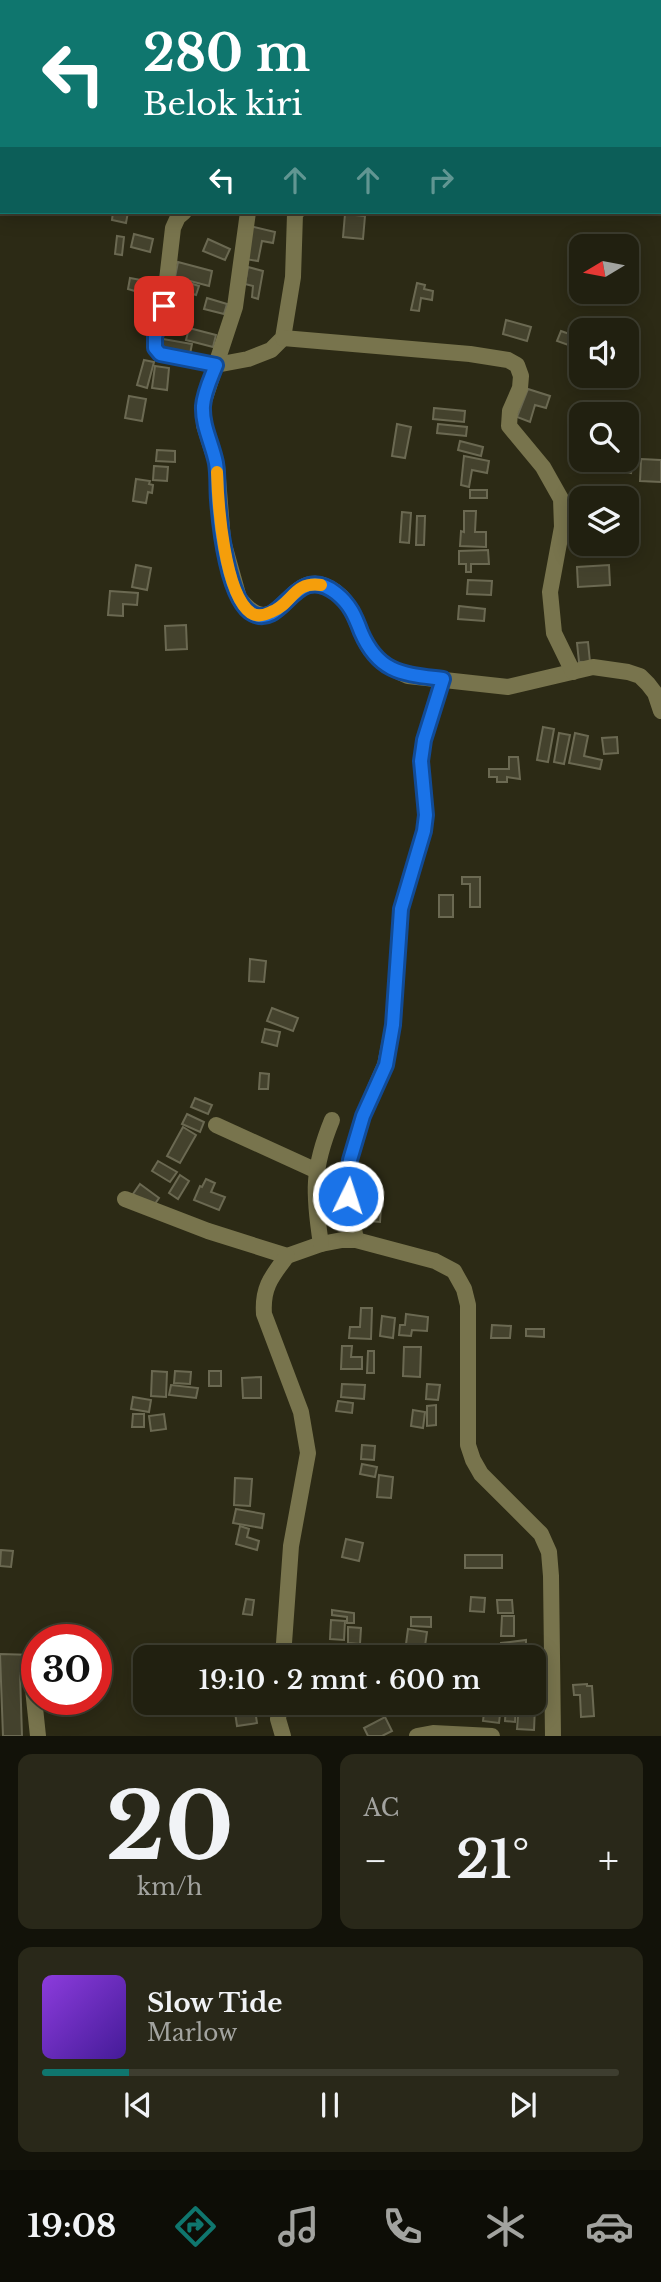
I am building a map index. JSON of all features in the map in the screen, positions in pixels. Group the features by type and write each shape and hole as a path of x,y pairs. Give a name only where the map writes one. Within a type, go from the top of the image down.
{"street":[{"path":"181,214 173,229 164,306 155,337 155,348 160,354 216,365 248,359 271,350 283,338 292,277 292,214"},
{"path":"248,214 235,307 203,404 204,425 217,466 223,541 239,598 251,613 259,616 277,610 301,587 311,583 322,585 346,601 375,655 408,676 508,687 593,667 640,676 654,692 661,711"},
{"path":"283,338 470,354 508,360 517,365 522,376 510,411 509,426 543,467 561,499 562,527 550,592 554,633 573,672"},
{"path":"349,1240 350,1160 363,1116 386,1065 393,1025 401,909 424,831 426,815 421,761 437,678"},
{"path":"323,1243 314,1200 321,1146 332,1120"},
{"path":"216,1125 317,1171"},
{"path":"125,1199 196,1227 286,1256"},
{"path":"284,1645 291,1546 308,1453 301,1412 264,1314 262,1298 268,1281 286,1256 323,1243 349,1240 435,1261 454,1271 464,1289 468,1305 468,1445 473,1461 481,1474 541,1534 549,1552 553,1736"},
{"path":"36,1715 38,1736"},
{"path":"278,1715 283,1736"},
{"path":"417,1736 433,1733 492,1736"}],"building":[{"path":"113,214 128,214 126,223 112,220"},
{"path":"345,214 365,216 363,239 343,237"},
{"path":"250,226 275,232 273,243 262,241 258,261 245,259"},
{"path":"134,234 153,239 150,252 131,247"},
{"path":"117,236 124,237 122,255 115,254"},
{"path":"208,239 230,249 225,260 203,251"},
{"path":"178,262 212,271 209,286 175,277"},
{"path":"248,267 263,271 258,299 252,297 253,286 245,284"},
{"path":"130,278 141,280 138,292 128,289"},
{"path":"183,281 199,286 196,295 180,290"},
{"path":"147,283 156,285 153,307 144,306"},
{"path":"417,283 425,285 424,289 433,291 432,300 421,298 419,311 411,310"},
{"path":"207,298 227,304 224,314 204,309"},
{"path":"506,320 531,327 527,341 503,334"},
{"path":"189,328 216,335 213,347 186,340"},
{"path":"561,331 569,334 569,345 557,341"},
{"path":"163,339 192,344 190,354 162,349"},
{"path":"144,360 154,362 147,388 137,385"},
{"path":"155,366 169,368 167,390 152,388"},
{"path":"528,389 550,396 546,408 535,405 530,422 517,417"},
{"path":"129,396 146,399 142,421 125,418"},
{"path":"434,408 465,411 464,422 433,419"},
{"path":"397,424 411,427 405,458 392,456"},
{"path":"438,424 467,427 466,436 437,433"},
{"path":"460,441 483,447 481,456 458,450"},
{"path":"157,450 175,451 175,462 156,461"},
{"path":"464,456 489,461 487,473 472,470 469,487 461,485"},
{"path":"641,459 661,460 661,482 640,481"},
{"path":"154,466 168,467 167,481 153,480"},
{"path":"136,479 150,481 149,484 153,485 152,493 148,492 146,503 133,501"},
{"path":"470,490 487,490 487,498 470,498"},
{"path":"464,511 476,511 475,532 486,532 486,547 460,546 461,531 464,532"},
{"path":"402,512 411,513 409,543 400,542"},
{"path":"417,516 425,516 424,545 416,545"},
{"path":"488,550 489,564 471,564 471,572 466,572 466,564 459,564 459,551"},
{"path":"136,565 151,568 147,590 132,587"},
{"path":"609,565 610,585 578,587 577,567"},
{"path":"468,580 492,581 491,595 467,594"},
{"path":"110,591 138,593 137,605 123,604 123,616 108,615"},
{"path":"459,606 485,609 484,621 458,619"},
{"path":"186,625 187,649 166,650 165,626"},
{"path":"588,642 590,662 579,662 577,643"},
{"path":"543,727 554,729 548,762 537,760"},
{"path":"559,733 570,735 564,764 554,762"},
{"path":"575,733 588,736 584,756 602,760 600,769 569,763"},
{"path":"617,737 618,753 604,754 602,738"},
{"path":"509,757 518,757 520,779 507,777 507,782 497,782 497,777 489,777 489,769 509,769"},
{"path":"462,877 480,877 480,907 470,907 470,884 462,884"},
{"path":"439,895 453,895 453,917 439,917"},
{"path":"250,959 266,961 264,982 249,981"},
{"path":"272,1008 298,1018 293,1031 267,1021"},
{"path":"265,1029 280,1032 277,1046 262,1042"},
{"path":"260,1073 269,1074 268,1089 259,1089"},
{"path":"195,1098 212,1105 208,1114 191,1107"},
{"path":"187,1114 204,1122 200,1132 182,1124"},
{"path":"183,1127 196,1135 180,1163 167,1156"},
{"path":"158,1161 177,1172 170,1182 152,1171"},
{"path":"333,1170 341,1171 338,1195 330,1194"},
{"path":"180,1175 189,1181 178,1199 169,1193"},
{"path":"206,1179 215,1183 211,1192 225,1197 219,1210 194,1200"},
{"path":"140,1184 159,1198 152,1208 133,1194"},
{"path":"371,1193 382,1193 380,1222 369,1221"},
{"path":"361,1308 372,1308 371,1339 349,1338 350,1327 360,1327"},
{"path":"406,1314 428,1317 427,1331 412,1330 411,1336 399,1335 400,1325 405,1325"},
{"path":"382,1316 395,1318 393,1338 380,1336"},
{"path":"492,1325 511,1326 510,1338 491,1338"},
{"path":"526,1329 544,1329 544,1337 526,1336"},
{"path":"342,1346 352,1346 351,1357 362,1357 362,1369 341,1369"},
{"path":"404,1347 421,1347 420,1377 403,1376"},
{"path":"368,1351 374,1351 374,1373 367,1373"},
{"path":"152,1371 167,1372 166,1397 151,1396"},
{"path":"175,1371 191,1372 190,1384 174,1383"},
{"path":"209,1371 221,1371 221,1386 209,1386"},
{"path":"261,1377 261,1398 243,1398 242,1378"},
{"path":"342,1384 365,1385 364,1399 341,1397"},
{"path":"427,1384 440,1385 438,1400 426,1399"},
{"path":"171,1385 198,1388 196,1398 169,1395"},
{"path":"133,1397 151,1400 149,1412 131,1409"},
{"path":"338,1401 353,1403 352,1413 336,1411"},
{"path":"436,1405 436,1425 427,1426 427,1406"},
{"path":"413,1410 425,1412 423,1428 411,1426"},
{"path":"133,1414 144,1414 144,1427 132,1427"},
{"path":"164,1414 166,1429 151,1431 149,1416"},
{"path":"362,1445 375,1446 374,1460 361,1459"},
{"path":"362,1464 377,1467 375,1477 360,1474"},
{"path":"379,1475 393,1477 391,1498 377,1497"},
{"path":"235,1478 252,1479 250,1506 234,1505"},
{"path":"236,1509 264,1514 262,1528 233,1523"},
{"path":"240,1526 249,1529 247,1537 259,1541 257,1550 236,1544"},
{"path":"346,1539 363,1543 359,1561 342,1557"},
{"path":"1,1550 13,1551 11,1567 0,1566"},
{"path":"465,1555 502,1555 502,1568 465,1568"},
{"path":"471,1597 485,1598 484,1612 470,1611"},
{"path":"246,1599 254,1600 252,1615 243,1614"},
{"path":"497,1600 512,1600 513,1613 498,1613"},
{"path":"332,1610 354,1613 354,1623 347,1623 347,1617 332,1615"},
{"path":"502,1616 514,1616 514,1636 501,1636"},
{"path":"411,1617 431,1617 431,1627 411,1626"},
{"path":"331,1620 345,1621 344,1640 330,1639"},
{"path":"348,1627 361,1628 360,1644 348,1643"},
{"path":"408,1629 427,1632 425,1645 406,1644"},
{"path":"526,1640 526,1645 501,1643"},
{"path":"0,1654 21,1655 22,1736 3,1736"},
{"path":"573,1685 592,1686 594,1716 581,1717 580,1695 574,1695"},
{"path":"235,1715 256,1715 257,1723 237,1726"},
{"path":"484,1715 500,1715 499,1723 483,1721"},
{"path":"505,1715 515,1715 515,1722 505,1721"},
{"path":"518,1715 535,1715 534,1730 517,1729"},
{"path":"385,1717 392,1731 382,1736 368,1736 364,1728"}],"slow traffic":[{"path":"217,472 223,541 239,598 251,613 259,616 268,614 277,610 301,587 311,583 321,585"}],"route":[{"path":"164,306 155,337 155,348 160,354 216,365 203,404 204,425 217,466 223,541 239,598 251,613 259,616 277,610 301,587 311,583 322,585 346,601 355,614 368,646 384,663 408,676 443,679 424,740 421,761 426,815 424,831 401,909 393,1025 386,1065 363,1116 350,1160 348,1196"}]}
